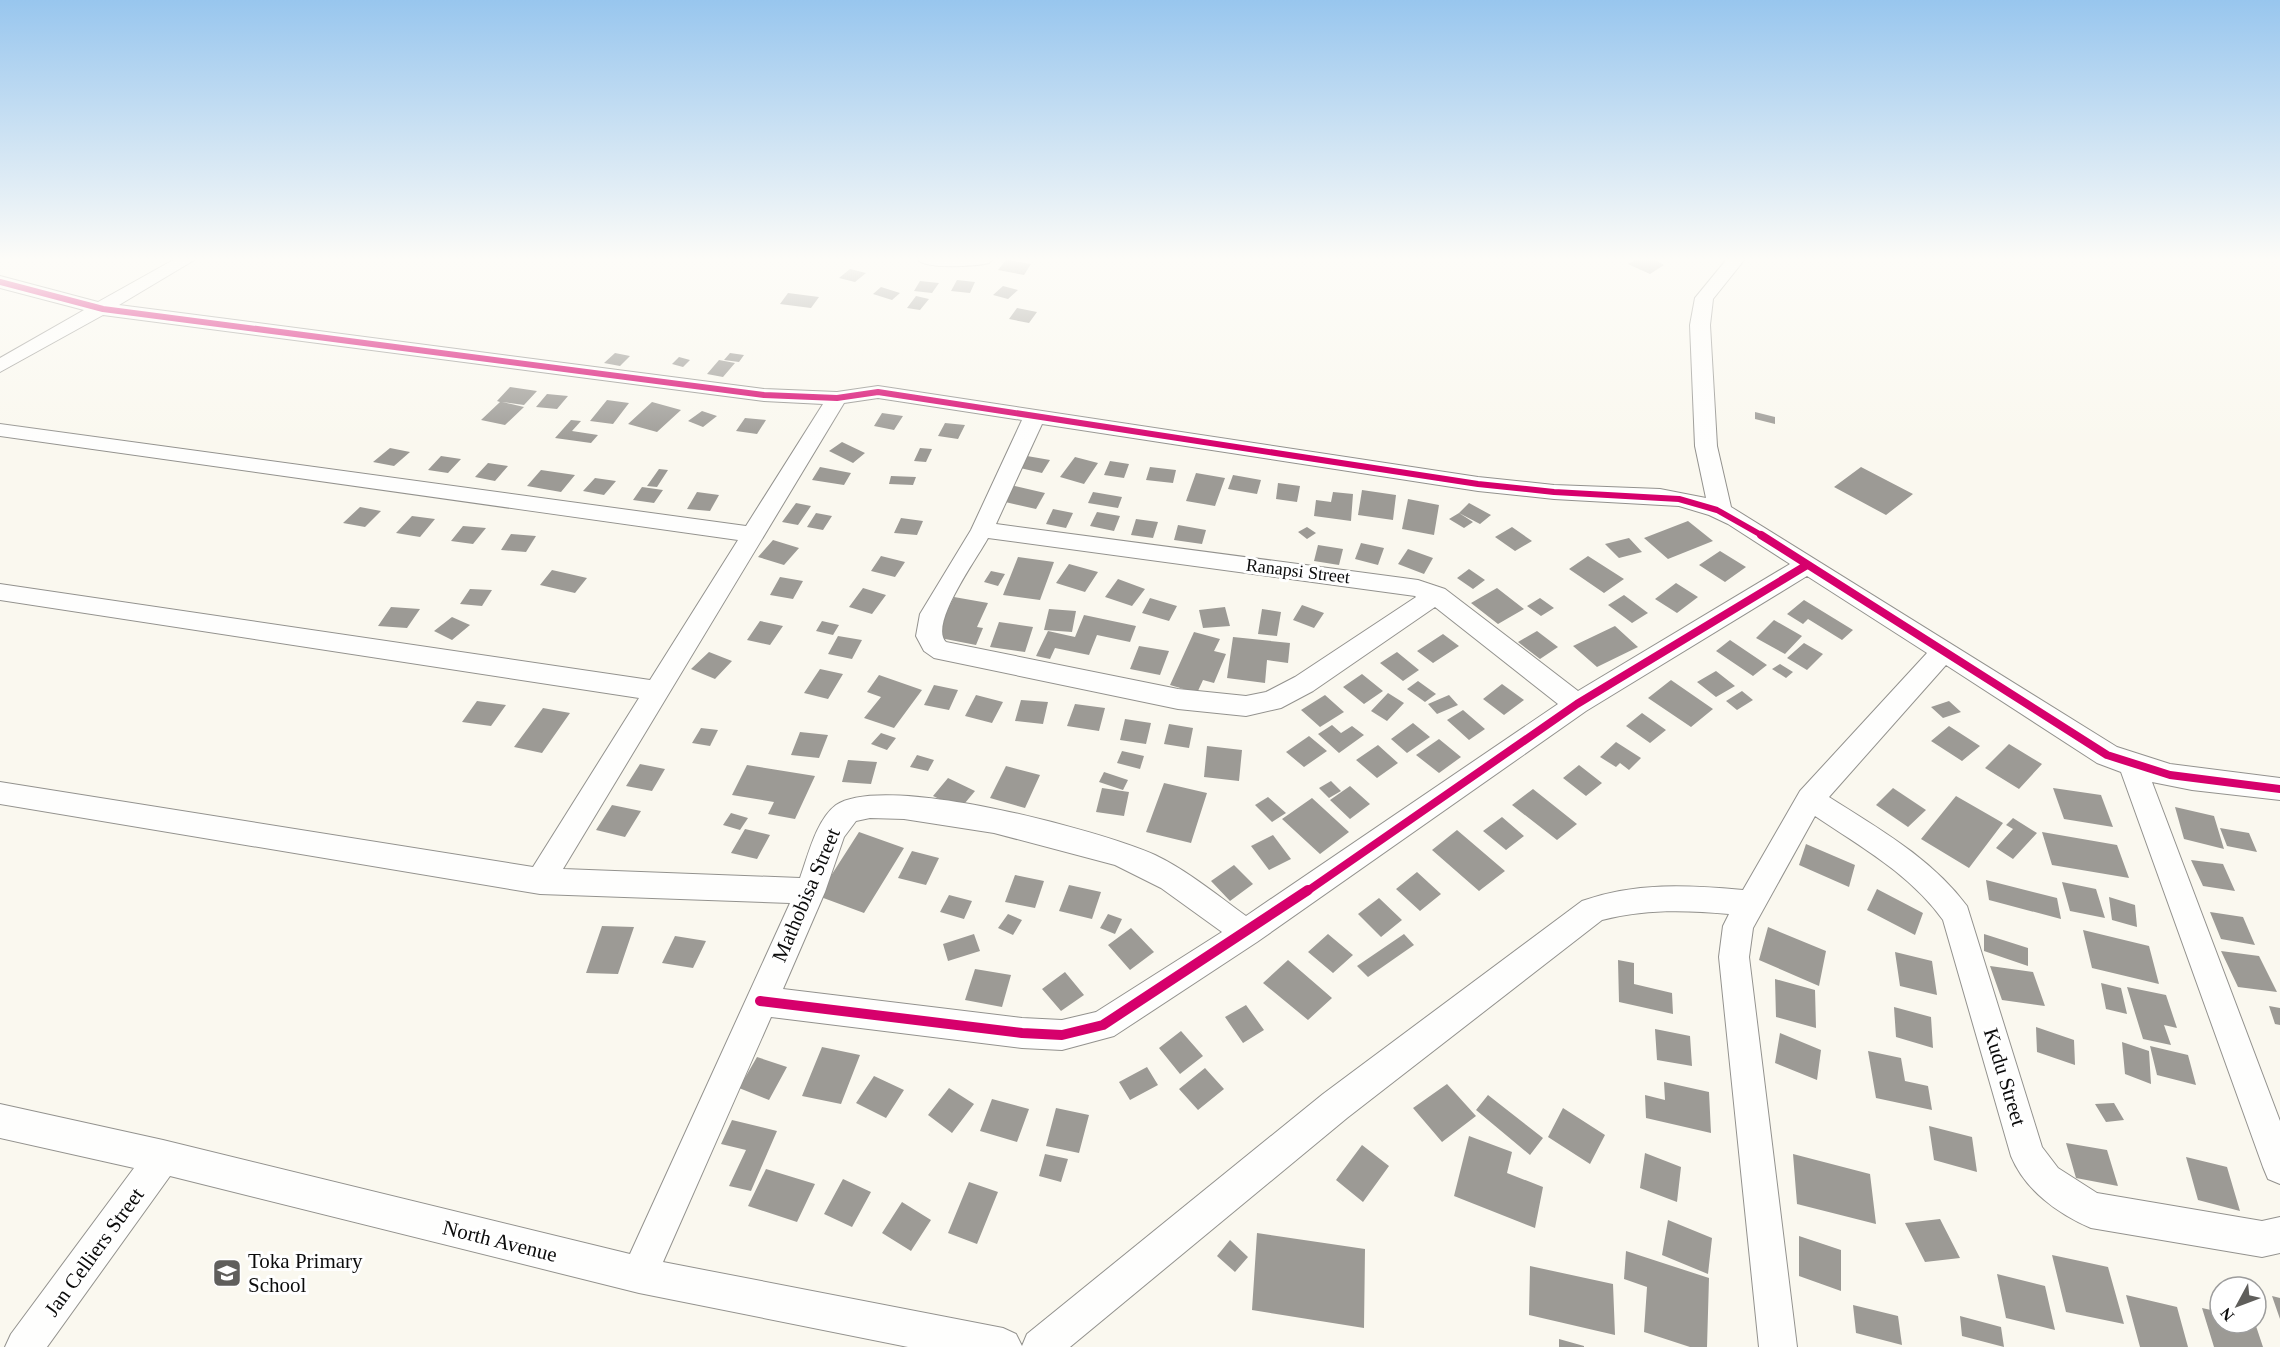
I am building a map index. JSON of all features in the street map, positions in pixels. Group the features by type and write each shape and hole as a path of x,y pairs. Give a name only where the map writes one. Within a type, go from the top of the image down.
{"street":[{"path":"0,366 80,322"},
{"path":"202,322 764,395 837,398 878,392 1526,490 1682,497 1720,510 2107,755 2133,768 2160,775 2280,789"},
{"path":"1700,322 1701,384 1706,446 1720,510"},
{"path":"540,881 755,535 837,398"},
{"path":"1035,416 982,530 932,614 927,628 933,647 959,657 1178,699 1245,706 1272,700 1304,684 1436,595"},
{"path":"0,430 755,535"},
{"name":"Ranapsi Street","path":"982,530 1401,584 1436,595 1577,704"},
{"path":"760,1001 1022,1033 1062,1035 1103,1025 1246,933 1577,704 1807,565"},
{"path":"0,592 656,692"},
{"path":"1778,1347 1734,957 1738,926 1810,799 1943,652"},
{"path":"2133,768 2280,1167"},
{"path":"0,793 540,881 810,891"},
{"name":"Kudu Street","path":"1810,799 1925,877 1943,894 1956,915 2028,1156 2046,1180 2091,1210 2262,1239 2280,1235"},
{"name":"Mathobisa Street","path":"639,1275 810,891 837,821 861,806 897,805 1049,833 1100,846 1145,864 1246,933"},
{"path":"1040,1347 1335,1106 1593,910 1623,900 1680,896 1751,904"},
{"name":"North Avenue","path":"0,1121 163,1158 639,1275 1003,1347"},
{"name":"Jan Celliers Street","path":"24,1347 163,1158"}],"building":[{"path":"615,353 630,356 620,366 604,363"},
{"path":"730,353 744,355 739,362 724,360"},
{"path":"679,357 690,360 683,367 672,364"},
{"path":"719,360 735,363 723,377 707,374"},
{"path":"510,387 537,391 524,405 502,402 524,407 505,425 481,420 500,402 497,401"},
{"path":"547,394 568,396 557,409 536,407"},
{"path":"607,400 629,403 613,424 590,421"},
{"path":"652,402 681,410 657,432 628,424"},
{"path":"702,411 717,416 703,427 688,421"},
{"path":"1755,412 1775,417 1775,424 1755,419"},
{"path":"882,413 903,416 894,430 874,426"},
{"path":"745,418 766,420 757,434 736,431"},
{"path":"571,420 581,421 572,431 598,435 591,443 555,438"},
{"path":"945,423 965,425 958,439 938,436"},
{"path":"842,442 865,453 853,463 829,451"},
{"path":"390,448 410,452 394,466 373,462"},
{"path":"920,448 932,449 926,462 914,461"},
{"path":"441,456 461,459 448,473 428,470"},
{"path":"1027,456 1050,460 1042,473 1020,468"},
{"path":"1075,457 1098,463 1084,484 1060,477"},
{"path":"1110,461 1129,464 1124,478 1104,475"},
{"path":"488,463 508,466 495,481 475,477"},
{"path":"820,467 851,473 844,485 812,480"},
{"path":"1150,467 1176,470 1173,483 1146,480"},
{"path":"1861,467 1913,494 1886,515 1834,487"},
{"path":"659,469 668,470 657,487 647,486"},
{"path":"541,470 575,475 561,492 527,486"},
{"path":"1196,473 1225,478 1215,506 1186,501"},
{"path":"1233,475 1261,480 1257,494 1228,489"},
{"path":"891,476 916,477 913,485 889,484"},
{"path":"595,478 616,481 604,495 583,491"},
{"path":"1278,483 1300,486 1297,502 1276,499"},
{"path":"1011,485 1045,493 1036,509 1001,501"},
{"path":"642,487 663,490 654,503 633,500"},
{"path":"1362,490 1396,495 1393,520 1358,515"},
{"path":"697,492 719,495 710,511 687,509"},
{"path":"1093,492 1122,497 1118,508 1088,503"},
{"path":"1333,492 1353,494 1351,521 1314,516 1316,500 1331,502"},
{"path":"1408,499 1439,505 1434,535 1402,529"},
{"path":"796,503 811,506 798,525 782,522"},
{"path":"1469,503 1491,515 1480,524 1459,513"},
{"path":"360,507 381,511 365,527 343,523"},
{"path":"1053,509 1073,513 1066,528 1046,524"},
{"path":"1097,512 1120,516 1114,531 1090,526"},
{"path":"816,513 832,516 823,530 807,527"},
{"path":"1459,513 1473,522 1464,528 1449,519"},
{"path":"412,516 435,519 420,537 396,533"},
{"path":"901,518 923,521 917,535 894,533"},
{"path":"1136,519 1158,522 1153,538 1131,535"},
{"path":"1688,521 1713,541 1668,559 1644,538"},
{"path":"1178,525 1206,530 1202,544 1174,540"},
{"path":"463,526 486,528 473,544 451,541"},
{"path":"1307,527 1316,533 1307,539 1298,532"},
{"path":"1512,527 1532,541 1515,551 1495,537"},
{"path":"511,534 536,536 526,552 501,550"},
{"path":"1629,538 1642,552 1619,558 1605,544"},
{"path":"773,540 799,548 784,565 758,557"},
{"path":"1361,543 1384,548 1378,565 1355,559"},
{"path":"1318,545 1343,549 1339,565 1314,561"},
{"path":"1408,549 1433,558 1424,574 1398,564"},
{"path":"1720,551 1746,567 1725,582 1699,565"},
{"path":"881,556 905,562 895,577 871,571"},
{"path":"1588,556 1624,579 1604,593 1569,569"},
{"path":"1018,557 1054,562 1040,600 1003,595"},
{"path":"1069,564 1098,572 1085,592 1056,583"},
{"path":"1469,569 1485,580 1473,589 1457,578"},
{"path":"552,570 587,578 575,593 540,585"},
{"path":"991,571 1005,574 998,586 984,582"},
{"path":"780,577 803,581 793,599 770,595"},
{"path":"1118,579 1145,589 1132,606 1105,597"},
{"path":"1676,583 1698,597 1677,613 1655,599"},
{"path":"863,588 886,595 872,614 849,607"},
{"path":"1497,588 1524,609 1498,624 1471,603"},
{"path":"470,589 492,590 482,606 460,604"},
{"path":"1624,595 1648,613 1632,623 1608,605"},
{"path":"954,597 988,603 977,627 983,628 976,645 935,637"},
{"path":"1150,598 1177,606 1169,621 1142,613"},
{"path":"1540,598 1554,608 1541,616 1527,606"},
{"path":"1804,600 1853,630 1842,640 1808,619 1803,624 1787,614"},
{"path":"1302,605 1324,613 1314,628 1293,620"},
{"path":"391,607 420,609 407,628 378,626"},
{"path":"1225,607 1230,626 1203,628 1199,610"},
{"path":"1049,609 1076,611 1072,632 1044,630"},
{"path":"1262,609 1281,612 1277,636 1258,634"},
{"path":"1084,615 1136,626 1130,642 1097,635 1089,655 1055,648 1050,659 1036,656 1048,631 1075,637"},
{"path":"452,617 470,625 452,640 434,631"},
{"path":"1774,620 1802,636 1785,654 1756,638"},
{"path":"760,621 783,626 770,645 747,640"},
{"path":"822,621 839,625 833,635 816,631"},
{"path":"999,622 1033,627 1025,652 990,647"},
{"path":"1615,626 1638,647 1597,667 1573,646"},
{"path":"1537,631 1558,647 1540,659 1518,642"},
{"path":"1194,632 1220,639 1214,651 1226,654 1214,683 1203,680 1197,693 1170,685"},
{"path":"1443,634 1459,646 1433,663 1417,651"},
{"path":"838,636 862,640 852,659 828,654"},
{"path":"1233,637 1290,643 1288,663 1267,660 1265,683 1227,678"},
{"path":"1730,640 1767,665 1753,676 1716,651"},
{"path":"1804,643 1823,654 1807,670 1787,658"},
{"path":"1139,646 1169,651 1160,675 1130,669"},
{"path":"709,652 732,661 715,679 691,669"},
{"path":"1397,652 1419,670 1403,681 1380,663"},
{"path":"1780,664 1793,672 1786,678 1772,669"},
{"path":"820,669 843,674 828,699 804,693"},
{"path":"1716,671 1735,686 1716,697 1697,682"},
{"path":"1362,674 1383,691 1364,704 1343,687"},
{"path":"879,675 922,690 894,728 864,718 881,697 867,692"},
{"path":"1671,680 1713,709 1691,727 1648,698"},
{"path":"1418,681 1436,694 1425,702 1407,689"},
{"path":"1502,684 1524,700 1504,715 1483,699"},
{"path":"934,685 958,690 949,710 924,705"},
{"path":"1742,691 1753,700 1737,710 1726,701"},
{"path":"1388,693 1404,703 1387,721 1371,711"},
{"path":"976,695 1003,702 992,723 965,716"},
{"path":"1325,695 1344,712 1320,727 1301,710"},
{"path":"1449,695 1458,705 1437,714 1428,704"},
{"path":"1021,700 1048,702 1043,724 1015,721"},
{"path":"477,701 506,705 491,726 462,722"},
{"path":"1949,701 1961,712 1943,718 1931,707"},
{"path":"1075,704 1105,708 1099,731 1067,726"},
{"path":"543,708 570,713 542,753 514,747"},
{"path":"1463,710 1485,729 1469,740 1447,720"},
{"path":"1642,713 1666,730 1650,743 1626,726"},
{"path":"1125,719 1151,723 1146,744 1120,740"},
{"path":"1413,723 1430,737 1407,753 1391,739"},
{"path":"1169,724 1193,728 1189,748 1164,744"},
{"path":"1332,725 1341,733 1352,726 1364,735 1339,753 1318,734"},
{"path":"1949,726 1980,746 1962,761 1931,741"},
{"path":"701,728 718,730 710,746 692,743"},
{"path":"800,732 828,735 819,758 791,755"},
{"path":"881,733 896,738 887,750 871,744"},
{"path":"1309,736 1327,751 1304,767 1286,752"},
{"path":"1439,739 1461,757 1439,773 1416,755"},
{"path":"1616,742 1641,758 1629,770 1620,763 1616,767 1600,757"},
{"path":"2009,744 2042,764 2019,789 1985,768"},
{"path":"1378,745 1398,763 1377,778 1356,760"},
{"path":"1207,746 1242,750 1239,781 1204,777"},
{"path":"1122,751 1144,756 1140,769 1117,763"},
{"path":"917,755 934,760 928,771 910,767"},
{"path":"848,760 877,762 871,784 842,782"},
{"path":"640,764 665,769 652,791 626,786"},
{"path":"747,765 815,776 795,819 768,814 774,802 732,795"},
{"path":"1579,765 1602,783 1586,796 1563,778"},
{"path":"1006,766 1040,775 1025,808 990,798"},
{"path":"1104,772 1128,780 1123,790 1099,782"},
{"path":"948,778 975,791 960,809 933,796"},
{"path":"1331,781 1341,791 1329,798 1319,788"},
{"path":"1164,783 1207,793 1191,843 1146,832"},
{"path":"1350,786 1370,804 1350,819 1330,800"},
{"path":"1102,788 1129,792 1124,816 1096,812"},
{"path":"1893,788 1926,810 1908,827 1876,805"},
{"path":"2053,788 2101,795 2113,827 2064,819"},
{"path":"1533,789 1577,824 1557,840 1512,805"},
{"path":"1956,796 2003,823 1969,868 1921,839"},
{"path":"1268,797 1286,813 1272,822 1255,805"},
{"path":"1312,798 1349,832 1320,854 1282,819"},
{"path":"612,805 641,811 625,837 596,830"},
{"path":"2175,807 2214,816 2224,849 2184,839"},
{"path":"731,813 748,818 740,830 723,825"},
{"path":"1502,817 1524,836 1506,850 1483,831"},
{"path":"2013,818 2037,833 2013,859 1996,848 2013,829 2006,825"},
{"path":"2220,828 2249,833 2257,852 2227,846"},
{"path":"745,829 770,835 757,859 731,853"},
{"path":"1457,830 1505,871 1479,891 1432,850"},
{"path":"859,832 904,848 864,913 818,896"},
{"path":"2042,832 2117,845 2129,878 2052,865"},
{"path":"1273,835 1291,859 1269,870 1251,846"},
{"path":"1806,844 1855,865 1849,887 1799,865"},
{"path":"912,851 939,858 926,885 898,878"},
{"path":"2191,860 2223,864 2235,891 2203,886"},
{"path":"1234,865 1253,884 1230,901 1211,881"},
{"path":"1417,872 1441,894 1420,911 1396,889"},
{"path":"1015,875 1044,881 1035,908 1005,902"},
{"path":"1986,880 2057,898 2061,919 1989,900"},
{"path":"2062,882 2096,889 2105,918 2070,911"},
{"path":"1069,885 1101,892 1092,919 1059,911"},
{"path":"1877,889 1923,913 1915,935 1867,910"},
{"path":"949,895 972,901 964,919 940,912"},
{"path":"2109,897 2135,905 2137,927 2112,920"},
{"path":"1379,898 1402,920 1381,937 1358,914"},
{"path":"2210,912 2243,917 2255,945 2221,939"},
{"path":"1008,914 1022,920 1013,935 998,928"},
{"path":"1108,914 1122,919 1115,934 1100,928"},
{"path":"602,926 634,927 618,974 586,973"},
{"path":"1768,927 1826,951 1819,986 1759,960"},
{"path":"1131,928 1154,952 1130,970 1108,945"},
{"path":"2083,930 2149,946 2159,984 2092,968"},
{"path":"974,934 980,951 948,961 943,944"},
{"path":"1328,934 1353,955 1333,973 1308,952"},
{"path":"1404,934 1414,945 1368,977 1357,966"},
{"path":"1984,934 2028,948 2028,966 1984,951"},
{"path":"675,936 706,941 693,968 662,963"},
{"path":"2221,951 2259,956 2277,992 2238,987"},
{"path":"1895,952 1932,961 1937,995 1900,986"},
{"path":"1288,960 1332,998 1308,1020 1263,983"},
{"path":"1618,960 1634,963 1634,984 1672,993 1673,1014 1619,1002"},
{"path":"1990,966 2033,972 2045,1006 2002,1000"},
{"path":"975,969 1011,975 1002,1007 965,1000"},
{"path":"1065,972 1084,995 1061,1011 1042,989"},
{"path":"1775,979 1815,990 1816,1028 1776,1017"},
{"path":"2101,983 2121,988 2127,1014 2106,1009"},
{"path":"2127,987 2166,995 2177,1028 2164,1025 2171,1045 2143,1039"},
{"path":"1246,1005 1264,1030 1243,1043 1225,1017"},
{"path":"2269,1006 2280,1008 2280,1025 2275,1024"},
{"path":"1894,1007 1931,1017 1933,1048 1896,1037"},
{"path":"2036,1027 2074,1040 2075,1065 2037,1052"},
{"path":"1655,1029 1690,1036 1692,1066 1657,1060"},
{"path":"1181,1031 1203,1056 1180,1074 1159,1048"},
{"path":"1780,1033 1821,1050 1817,1080 1775,1063"},
{"path":"2122,1042 2149,1051 2151,1084 2125,1074"},
{"path":"2150,1046 2188,1055 2196,1085 2157,1075"},
{"path":"822,1047 860,1055 841,1104 802,1096"},
{"path":"1868,1051 1901,1058 1905,1081 1928,1086 1932,1110 1876,1098"},
{"path":"757,1057 787,1067 769,1100 739,1088"},
{"path":"1147,1067 1158,1085 1130,1100 1119,1082"},
{"path":"1205,1068 1224,1089 1198,1110 1179,1089"},
{"path":"874,1076 904,1090 886,1118 856,1103"},
{"path":"1664,1082 1709,1092 1711,1133 1646,1118 1645,1095 1665,1100"},
{"path":"1447,1084 1476,1116 1442,1142 1413,1108"},
{"path":"949,1088 974,1104 952,1133 928,1115"},
{"path":"1488,1095 1543,1138 1530,1155 1476,1110"},
{"path":"992,1099 1029,1109 1017,1142 980,1131"},
{"path":"2114,1103 2124,1120 2106,1122 2095,1104"},
{"path":"1056,1108 1089,1115 1079,1153 1046,1146"},
{"path":"1563,1108 1605,1135 1590,1164 1548,1137"},
{"path":"732,1120 777,1131 751,1191 729,1186 746,1150 721,1144"},
{"path":"1929,1126 1972,1137 1977,1172 1934,1160"},
{"path":"1469,1136 1512,1152 1507,1173 1543,1187 1535,1228 1454,1196"},
{"path":"2066,1143 2107,1150 2118,1186 2076,1178"},
{"path":"1362,1145 1389,1166 1363,1202 1336,1180"},
{"path":"1645,1153 1681,1167 1677,1202 1640,1188"},
{"path":"1045,1154 1068,1159 1061,1182 1039,1176"},
{"path":"1793,1154 1870,1174 1876,1224 1797,1204"},
{"path":"2186,1157 2227,1167 2240,1211 2198,1200"},
{"path":"766,1169 815,1184 797,1222 748,1206"},
{"path":"843,1179 871,1192 852,1227 824,1214"},
{"path":"969,1182 998,1192 977,1244 948,1233"},
{"path":"902,1202 931,1220 911,1251 882,1233"},
{"path":"1940,1219 1960,1258 1925,1262 1905,1223"},
{"path":"1668,1220 1712,1238 1708,1274 1662,1255"},
{"path":"1257,1233 1365,1249 1364,1328 1252,1310"},
{"path":"1799,1236 1841,1250 1841,1291 1799,1276"},
{"path":"1230,1240 1248,1257 1235,1272 1217,1256"},
{"path":"1626,1251 1709,1278 1707,1347 1690,1347 1644,1332 1647,1287 1624,1279"},
{"path":"2052,1255 2108,1267 2124,1324 2066,1312"},
{"path":"1530,1266 1613,1284 1615,1335 1529,1315"},
{"path":"1997,1274 2045,1286 2055,1330 2006,1318"},
{"path":"2126,1295 2177,1307 2188,1347 2140,1347"},
{"path":"2272,1296 2280,1298 2280,1319"},
{"path":"1853,1305 1898,1316 1902,1345 1856,1333"},
{"path":"2202,1308 2208,1309 2208,1328"},
{"path":"1960,1316 2001,1327 2004,1347 1962,1336"},
{"path":"2210,1335 2259,1335 2263,1347 2214,1347"},
{"path":"1559,1339 1584,1346 1584,1347 1559,1347"}],"cycle path":[{"path":"202,322 764,395 837,398 878,392 1478,484 1554,492 1640,494 1699,503 1736,519 2107,755 2128,764 2170,775 2280,789"},
{"path":"760,1001 1022,1033 1062,1035 1103,1025 1246,933 1577,704 1807,565"}],"place":[{"name":"Toka Primary School","path":"227,1273"}]}
